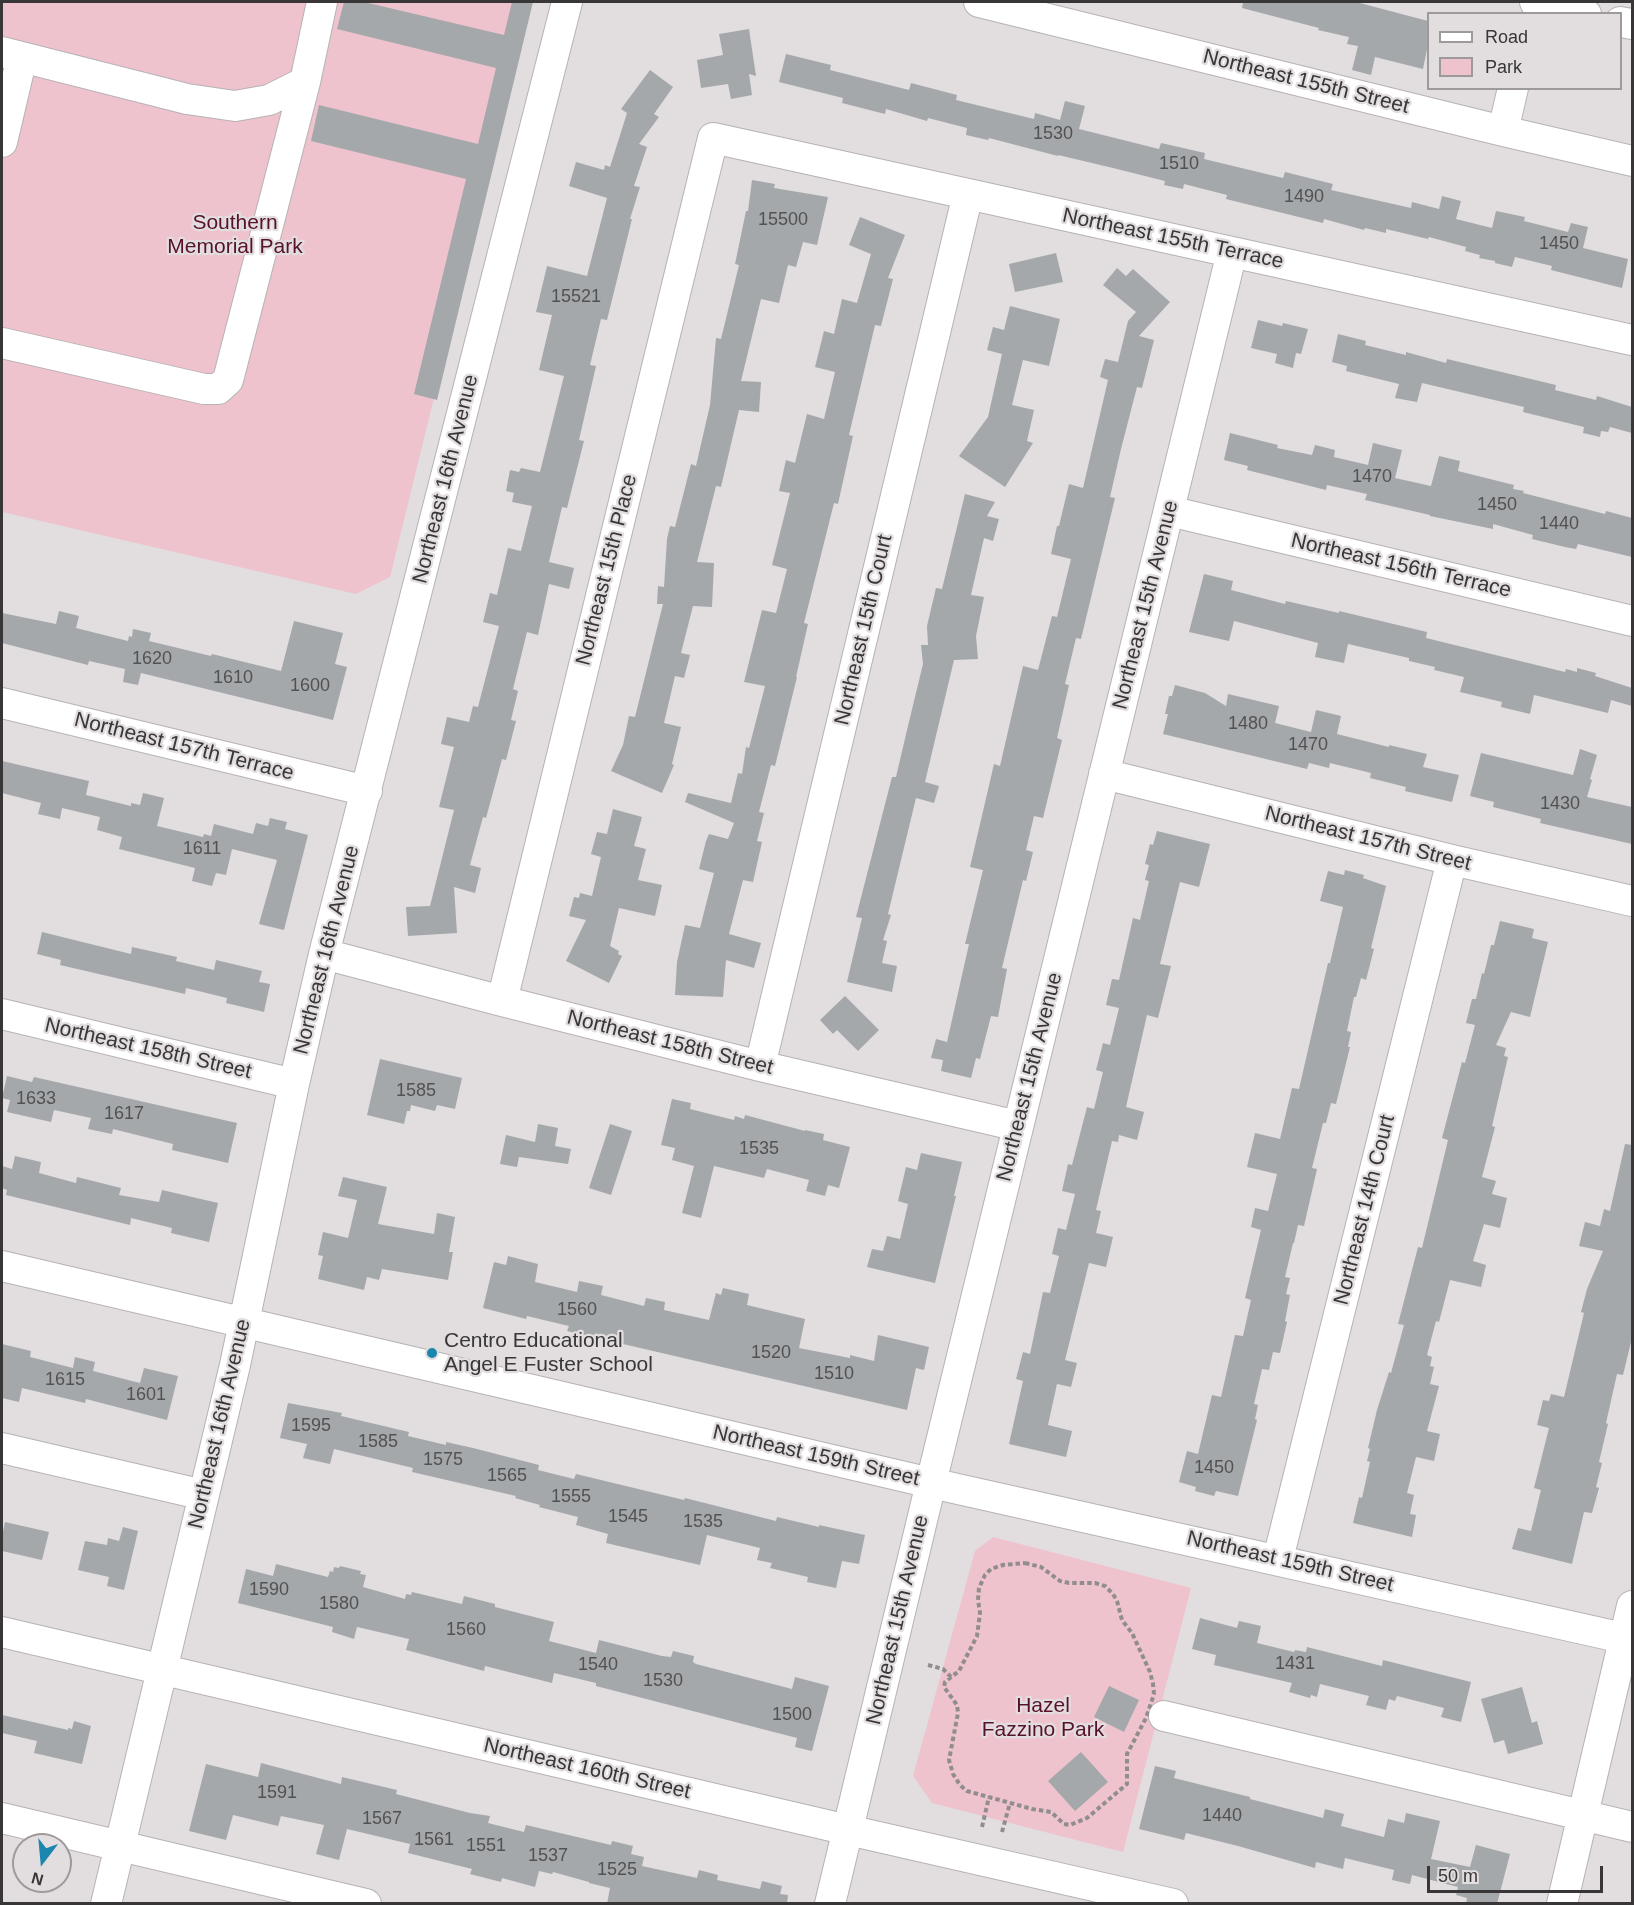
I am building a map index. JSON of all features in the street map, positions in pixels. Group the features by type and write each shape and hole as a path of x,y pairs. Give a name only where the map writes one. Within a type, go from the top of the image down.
{"street":[{"path":"2,343 204,389 218,389 228,380 304,82 322,2"},
{"name":"Northeast 16th Avenue","path":"106,1904 244,1323 324,954 567,2"},
{"name":"Northeast 155th Street","path":"979,2 1061,11 1503,131 1632,161"},
{"path":"1534,2 1577,12"},
{"path":"2,142 12,55 187,99 236,106 269,100 304,82"},
{"path":"1503,131 1513,90"},
{"name":"Northeast 155th Terrace","path":"712,138 1632,340"},
{"name":"Northeast 15th Place","path":"502,1001 712,138"},
{"name":"Northeast 15th Court","path":"760,1066 968,194"},
{"name":"Northeast 15th Avenue","path":"830,1904 1232,252"},
{"name":"Northeast 156th Terrace","path":"1169,512 1632,621"},
{"name":"Northeast 157th Terrace","path":"2,703 367,791"},
{"name":"Northeast 157th Street","path":"1104,774 1452,860 1632,901"},
{"name":"Northeast 14th Court","path":"1278,1559 1452,860"},
{"name":"Northeast 158th Street","path":"324,954 760,1066 1018,1126"},
{"name":"Northeast 158th Street","path":"2,1014 294,1084"},
{"name":"Northeast 159th Street","path":"2,1266 931,1483 1629,1639"},
{"path":"2,1448 204,1495"},
{"path":"1562,1904 1629,1639 1632,1606"},
{"name":"Northeast 160th Street","path":"2,1632 1173,1904"},
{"path":"1164,1716 1632,1827"},
{"path":"2,1818 366,1904"}],"path":[{"path":"1034,1564 1060,1581 1095,1582 1105,1586 1117,1601 1122,1620 1132,1633 1150,1672 1154,1694 1146,1718 1127,1754 1127,1784 1087,1818 1070,1825 1064,1824 1051,1812 967,1791 953,1774 949,1760 958,1713 957,1705 944,1687 945,1682 951,1677 959,1671 977,1636 980,1588 985,1575 991,1569 1003,1565 1034,1564"},
{"path":"928,1665 943,1670 951,1677"},
{"path":"982,1827 989,1797"},
{"path":"1002,1832 1010,1803"}],"green space":[{"name":"Southern Memorial Park","path":"2,2 531,2 390,577 356,594 2,512"},
{"name":"Hazel Fazzino Park","path":"993,1537 1191,1588 1123,1852 932,1803 913,1776 975,1551"}],"building":[{"path":"344,2 364,2 504,35 512,2 533,2 437,400 414,394 466,179 311,141 319,105 478,144 496,68 337,29"},
{"path":"1243,2 1356,2 1427,21 1427,49 1423,69 1375,57 1371,75 1352,70 1358,46 1347,44 1349,37 1242,8"},
{"path":"749,29 756,76 749,74 752,95 731,99 728,84 701,88 697,60 723,55 719,34"},
{"path":"786,54 831,65 830,70 909,90 911,83 957,95 956,100 1034,119 1035,113 1060,120 1065,101 1085,106 1079,129 1159,149 1161,143 1205,153 1204,159 1283,178 1285,172 1333,184 1331,190 1411,208 1412,202 1439,209 1442,196 1461,201 1456,219 1492,228 1496,211 1525,217 1524,221 1568,232 1571,223 1588,227 1583,248 1628,259 1622,288 1551,270 1552,266 1515,257 1512,267 1495,263 1495,261 1479,258 1480,255 1465,251 1466,247 1429,237 1428,239 1386,229 1386,233 1365,228 1364,230 1324,219 1323,223 1226,199 1227,195 1184,184 1183,189 1164,185 1165,181 989,138 988,140 966,135 967,128 928,118 927,121 886,109 885,114 842,103 843,98 779,82"},
{"path":"650,70 673,87 654,114 659,117 639,144 647,147 634,186 640,187 630,219 632,219 607,320 601,319 590,365 596,366 579,440 584,441 567,508 562,507 549,562 574,568 569,589 549,584 538,635 527,632 513,689 518,691 511,720 516,721 506,760 502,759 470,865 481,868 475,893 454,887 457,933 408,936 406,907 430,906 454,810 439,807 454,747 441,744 447,717 469,722 473,706 478,707 499,626 483,622 490,593 497,595 508,548 521,551 532,506 512,502 514,493 506,491 510,470 519,472 521,468 540,472 564,376 539,370 552,315 536,312 547,266 587,276 607,198 569,186 576,162 604,170 605,165 610,167 627,113 621,109"},
{"path":"752,180 775,184 774,188 828,197 817,245 803,242 796,267 788,265 779,303 761,299 741,381 761,382 759,412 739,410 721,487 716,486 697,562 714,563 712,607 693,606 681,653 690,655 684,678 675,676 664,723 681,727 672,764 674,765 662,793 611,771 623,745 629,716 635,717 663,604 657,604 658,586 664,587 670,526 675,527 691,464 696,466 710,405 716,338 721,339 739,265 735,264 746,211 748,211"},
{"path":"860,217 905,235 888,278 893,279 881,326 875,325 849,435 853,436 838,504 834,503 804,623 808,624 797,677 775,766 771,765 759,812 764,813 757,841 762,842 753,882 743,880 729,934 761,943 754,968 726,960 723,997 675,995 677,962 685,925 700,928 714,873 699,869 706,841 709,834 728,839 734,823 685,802 688,793 731,803 738,773 742,774 746,747 749,748 765,686 744,682 762,610 776,613 787,569 772,565 790,493 779,491 786,460 795,463 807,414 824,419 835,372 815,367 824,331 834,334 842,299 857,303 871,254 849,245"},
{"path":"1056,253 1063,282 1015,292 1009,264"},
{"path":"1117,268 1126,276 1133,269 1170,302 1139,336 1154,340 1142,388 1137,387 1110,497 1115,498 1081,639 1076,638 1065,684 1069,685 1057,738 1062,740 1043,818 1034,816 1026,850 1033,852 1026,881 1023,880 1002,968 1007,969 998,1017 991,1016 980,1059 976,1058 971,1078 941,1071 943,1060 931,1058 936,1039 947,1042 969,944 965,944 983,870 970,867 994,764 1000,766 1023,666 1038,670 1052,616 1057,617 1071,559 1051,554 1057,526 1059,526 1069,484 1083,488 1108,380 1100,377 1105,359 1118,362 1128,321 1136,312 1103,285"},
{"path":"1010,306 1060,319 1049,366 1023,360 1012,405 1034,410 1027,441 1033,443 1005,487 959,456 988,417 1002,354 987,350 993,327 1004,330"},
{"path":"1258,320 1308,329 1301,354 1296,353 1293,368 1275,363 1277,354 1251,348"},
{"path":"1338,334 1366,341 1365,345 1406,355 1406,352 1446,363 1447,359 1556,385 1555,390 1596,400 1597,396 1632,407 1632,433 1610,427 1608,432 1601,431 1600,437 1583,433 1584,427 1523,412 1524,407 1422,383 1417,402 1395,398 1399,384 1346,371 1347,366 1332,362"},
{"path":"1230,433 1278,445 1277,448 1312,455 1315,445 1335,450 1334,457 1368,465 1373,443 1402,450 1395,478 1431,486 1439,456 1460,461 1458,471 1514,485 1513,489 1524,491 1523,493 1605,514 1606,511 1632,518 1632,557 1578,544 1576,549 1565,547 1532,539 1533,535 1493,524 1493,529 1430,516 1365,500 1367,494 1327,485 1326,490 1247,470 1248,466 1224,460"},
{"path":"965,494 995,502 987,516 999,519 993,541 984,538 971,595 984,597 976,636 978,659 954,660 925,782 939,786 934,803 916,798 888,914 891,915 883,940 887,941 882,963 897,966 892,992 847,982 862,918 856,917 892,777 896,777 923,664 921,645 928,645 927,626 936,588 942,589"},
{"path":"1204,574 1233,581 1231,590 1285,604 1286,601 1339,613 1339,611 1427,632 1426,638 1565,672 1566,669 1577,672 1577,668 1596,673 1595,676 1632,688 1632,706 1611,700 1608,713 1534,695 1530,714 1501,707 1502,702 1460,692 1464,677 1434,670 1435,667 1409,661 1409,658 1348,644 1344,663 1315,657 1318,643 1234,621 1229,641 1189,632"},
{"path":"59,611 79,616 76,628 128,641 129,636 132,637 133,629 151,633 149,641 281,671 294,621 343,633 335,664 347,667 333,720 141,673 138,685 123,682 125,669 89,661 88,665 2,643 2,613 56,624"},
{"path":"1175,685 1205,693 1226,706 1228,694 1279,706 1275,723 1311,732 1316,710 1341,716 1337,734 1427,754 1423,767 1459,775 1452,802 1405,791 1406,787 1370,778 1371,773 1330,763 1329,768 1309,763 1307,769 1163,734 1168,714 1165,714 1169,696 1172,696"},
{"path":"1580,749 1597,755 1587,797 1632,807 1632,844 1540,823 1541,819 1493,807 1494,802 1470,796 1481,753 1573,775"},
{"path":"2,761 89,781 86,795 131,806 131,803 140,805 143,793 164,798 157,826 203,837 204,834 211,836 214,824 253,834 256,823 268,826 270,818 287,822 285,829 308,835 284,930 259,924 277,860 232,849 226,875 216,873 212,886 192,881 195,868 119,849 122,837 97,830 100,817 62,808 60,819 38,814 41,803 2,793"},
{"path":"613,809 642,817 634,846 646,849 638,880 662,885 655,916 619,908 610,946 619,951 618,954 622,956 609,983 566,961 586,920 569,916 574,897 579,898 580,893 592,896 601,857 591,854 597,832 607,834"},
{"path":"1157,831 1210,844 1199,887 1180,882 1160,964 1171,966 1158,1018 1147,1015 1126,1107 1144,1112 1137,1140 1119,1135 1118,1142 1112,1141 1096,1210 1101,1211 1096,1233 1113,1237 1106,1267 1089,1263 1065,1360 1077,1363 1071,1387 1057,1384 1048,1425 1072,1431 1066,1457 1009,1444 1023,1381 1016,1379 1023,1352 1030,1354 1043,1292 1050,1293 1059,1256 1052,1254 1058,1228 1066,1230 1075,1194 1062,1191 1068,1164 1072,1165 1087,1107 1094,1109 1103,1072 1096,1070 1103,1043 1110,1045 1119,1008 1106,1005 1112,979 1119,980 1133,918 1140,920 1149,881 1145,880 1149,865 1145,864 1150,844 1153,845"},
{"path":"1345,870 1364,875 1363,878 1386,886 1371,948 1374,949 1366,980 1361,978 1356,997 1354,997 1347,1031 1351,1032 1348,1047 1350,1047 1336,1104 1331,1103 1326,1123 1323,1123 1312,1168 1317,1169 1304,1226 1298,1225 1285,1277 1290,1278 1286,1294 1290,1295 1280,1353 1273,1352 1269,1370 1262,1369 1254,1404 1258,1405 1255,1419 1257,1420 1238,1496 1216,1491 1214,1496 1195,1491 1196,1487 1179,1482 1187,1451 1198,1454 1212,1395 1221,1397 1235,1335 1243,1336 1251,1300 1245,1298 1261,1230 1251,1227 1255,1208 1268,1211 1277,1174 1247,1167 1255,1133 1280,1139 1292,1088 1299,1089 1343,907 1320,901 1328,871 1344,875"},
{"path":"1500,921 1534,929 1532,938 1548,942 1530,1017 1511,1012 1496,1045 1506,1048 1504,1056 1508,1057 1492,1126 1495,1127 1482,1177 1496,1181 1492,1194 1507,1198 1500,1228 1484,1224 1473,1261 1486,1265 1481,1287 1450,1280 1439,1322 1436,1321 1427,1355 1432,1357 1430,1366 1434,1367 1430,1384 1439,1386 1427,1431 1440,1434 1434,1461 1416,1457 1407,1493 1414,1495 1410,1514 1416,1515 1412,1537 1353,1523 1359,1497 1362,1498 1370,1462 1367,1461 1370,1449 1368,1448 1377,1410 1389,1372 1391,1373 1404,1325 1398,1324 1418,1247 1422,1248 1448,1140 1442,1138 1462,1062 1465,1063 1475,1025 1466,1023 1472,999 1476,999 1491,945 1494,945"},
{"path":"42,932 131,954 132,947 177,957 176,961 214,970 216,960 262,971 259,982 270,984 264,1012 226,1003 227,998 186,988 185,994 60,965 61,960 37,954"},
{"path":"845,996 879,1030 858,1051 837,1030 833,1034 820,1020"},
{"path":"380,1059 462,1078 455,1109 437,1105 435,1111 411,1105 404,1124 367,1115"},
{"path":"7,1076 32,1082 34,1077 237,1123 228,1163 172,1150 173,1144 113,1129 112,1134 88,1129 91,1118 54,1110 51,1122 7,1112 10,1100 2,1098"},
{"path":"672,1099 691,1103 690,1109 734,1120 735,1116 744,1119 745,1115 824,1134 823,1140 850,1147 839,1188 828,1185 825,1196 806,1191 809,1180 767,1169 764,1178 714,1166 701,1218 682,1213 694,1166 672,1160 675,1148 661,1145"},
{"path":"538,1124 558,1128 555,1146 571,1149 568,1164 519,1157 517,1167 500,1164 506,1135 535,1142"},
{"path":"610,1124 632,1131 611,1195 589,1188"},
{"path":"1625,1144 1632,1145 1632,1338 1623,1375 1617,1374 1606,1423 1608,1424 1599,1462 1602,1463 1596,1487 1599,1488 1592,1513 1584,1512 1572,1564 1512,1549 1518,1528 1531,1531 1541,1490 1534,1488 1549,1428 1537,1425 1543,1400 1549,1401 1551,1394 1564,1397 1584,1313 1581,1312 1587,1289 1603,1251 1579,1246 1585,1222 1600,1226 1604,1209 1610,1211"},
{"path":"921,1153 962,1162 935,1283 867,1267 872,1249 883,1251 887,1236 900,1239 908,1204 898,1201 906,1167 917,1170"},
{"path":"15,1156 41,1162 39,1173 76,1183 77,1177 121,1188 119,1195 159,1202 162,1190 218,1203 209,1242 171,1233 172,1228 131,1218 130,1225 6,1195 7,1190 2,1188 2,1166 12,1169"},
{"path":"343,1177 387,1187 378,1224 434,1234 437,1213 455,1217 449,1252 453,1252 448,1280 382,1269 379,1280 367,1277 364,1290 318,1279 323,1256 318,1255 323,1232 348,1238 357,1200 338,1196"},
{"path":"508,1256 538,1264 535,1282 577,1292 579,1281 603,1286 601,1295 644,1306 646,1298 665,1302 664,1310 709,1320 716,1293 721,1295 723,1288 749,1294 747,1305 805,1319 799,1348 850,1358 850,1355 874,1361 878,1335 929,1347 924,1370 916,1368 907,1410 567,1331 569,1326 527,1316 526,1319 483,1308 494,1262 506,1265"},
{"path":"2,1344 31,1351 30,1357 73,1368 75,1357 95,1362 93,1371 140,1383 144,1368 178,1376 167,1420 86,1399 85,1403 22,1388 19,1402 2,1398"},
{"path":"288,1403 342,1413 341,1416 409,1432 408,1436 446,1445 446,1442 539,1465 538,1470 574,1479 576,1474 776,1521 777,1517 865,1535 859,1564 842,1561 836,1588 807,1582 808,1577 770,1568 772,1563 757,1560 760,1548 707,1535 700,1565 606,1543 608,1534 576,1525 578,1517 539,1507 540,1505 515,1498 516,1496 412,1472 413,1468 334,1449 330,1464 303,1458 307,1444 280,1438"},
{"path":"5,1522 49,1532 42,1560 2,1551"},
{"path":"123,1527 138,1531 124,1590 107,1586 109,1577 78,1570 85,1541 107,1545 108,1538 119,1541"},
{"path":"276,1564 328,1577 334,1567 339,1568 340,1566 361,1571 360,1574 366,1575 363,1587 405,1599 406,1594 411,1595 412,1592 462,1604 464,1596 495,1604 495,1607 554,1622 549,1641 596,1653 599,1640 662,1656 671,1657 673,1651 694,1656 693,1662 696,1664 792,1689 795,1677 829,1686 812,1751 795,1747 797,1738 596,1686 596,1683 554,1673 552,1683 485,1666 484,1671 406,1650 409,1639 357,1627 354,1639 332,1632 333,1627 238,1603 246,1569 273,1576"},
{"path":"1200,1618 1237,1628 1239,1621 1261,1626 1257,1643 1294,1652 1295,1650 1306,1652 1307,1647 1382,1666 1383,1660 1471,1682 1461,1722 1441,1717 1444,1708 1397,1696 1395,1701 1389,1699 1386,1710 1366,1705 1369,1696 1320,1684 1317,1697 1311,1695 1310,1698 1289,1692 1292,1683 1214,1665 1216,1655 1192,1649"},
{"path":"1109,1686 1139,1700 1124,1732 1094,1717"},
{"path":"1522,1687 1532,1723 1537,1721 1543,1744 1508,1754 1504,1740 1494,1743 1481,1699"},
{"path":"2,1715 68,1730 68,1728 72,1729 74,1721 91,1726 82,1764 34,1753 37,1741 2,1733"},
{"path":"1081,1752 1108,1782 1075,1811 1048,1781"},
{"path":"261,1763 341,1784 342,1777 397,1790 396,1794 490,1816 488,1823 524,1832 526,1825 611,1845 612,1841 633,1846 631,1854 644,1857 642,1866 697,1878 699,1870 718,1875 717,1880 760,1889 762,1881 782,1886 780,1894 788,1895 787,1904 607,1904 610,1888 553,1872 552,1874 539,1871 535,1887 502,1878 501,1882 470,1874 472,1869 408,1853 410,1844 347,1829 339,1860 316,1854 324,1825 281,1816 278,1826 233,1815 226,1840 189,1831 206,1764 258,1777"},
{"path":"1155,1766 1176,1771 1174,1778 1323,1818 1325,1809 1344,1814 1341,1826 1384,1837 1388,1819 1404,1823 1406,1813 1440,1821 1431,1859 1470,1867 1476,1845 1510,1854 1497,1904 1466,1904 1467,1898 1456,1895 1458,1887 1412,1875 1410,1884 1392,1880 1394,1870 1345,1858 1343,1869 1316,1862 1315,1868 1186,1833 1184,1840 1139,1829"}],"place":[{"name":"Centro Educational Angel E Fuster School","path":"432,1353"}]}
